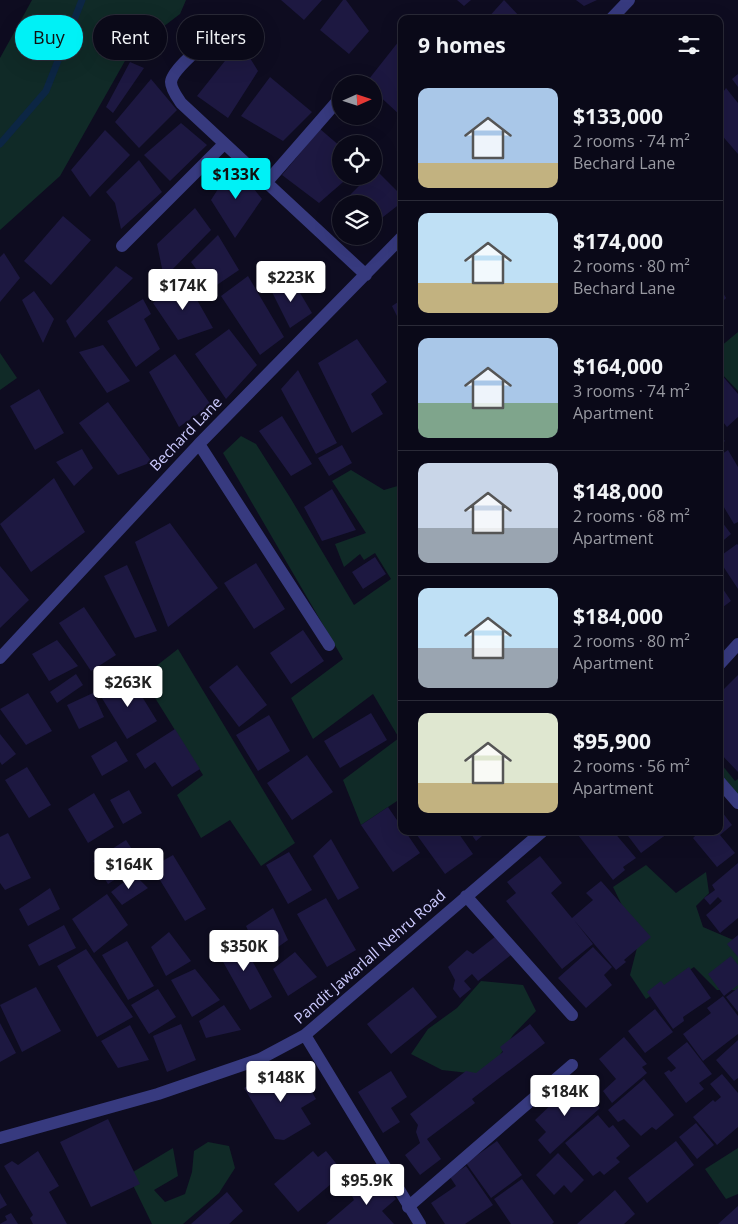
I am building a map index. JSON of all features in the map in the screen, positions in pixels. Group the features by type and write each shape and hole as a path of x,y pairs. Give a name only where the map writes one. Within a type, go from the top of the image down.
{"street":[{"path":"615,15 629,0"},
{"path":"188,60 171,80 172,88 181,103 366,275"},
{"path":"266,183 332,107"},
{"path":"122,246 224,144"},
{"name":"Bechard Lane","path":"0,658 199,444 398,241"},
{"path":"199,444 329,645"},
{"path":"723,661 738,644"},
{"path":"723,785 738,803"},
{"name":"Pandit Jawarlall Nehru Road","path":"0,1138 158,1094 260,1059 305,1035 538,835"},
{"path":"466,896 572,1015"},
{"path":"305,1035 420,1224"},
{"path":"408,1207 572,1065"}],"green space":[{"path":"32,0 186,0 180,14 167,24 167,15 93,15 93,60 125,60 60,176 0,230 0,58 15,31 15,60 83,60 83,15 24,15"},
{"path":"738,332 738,391 723,375 723,344"},
{"path":"0,353 17,378 0,390"},
{"path":"241,436 256,444 354,605 391,579 375,553 364,560 360,554 344,567 335,544 366,533 332,481 351,470 384,490 398,486 398,736 373,694 313,739 291,698 343,659 223,453"},
{"path":"178,649 295,843 261,866 230,820 201,838 177,795 203,775 142,677"},
{"path":"398,739 398,803 397,801 361,825 343,780"},
{"path":"723,766 735,781 738,779 738,803 723,786"},
{"path":"646,865 676,893 706,872 709,893 696,906 703,927 738,942 738,990 717,990 694,967 646,999 630,975 639,940 613,887"},
{"path":"481,981 523,985 536,1011 513,1035 487,1075 442,1070 411,1054 428,1029 457,1008"},
{"path":"208,1142 229,1146 235,1168 219,1193 183,1224 152,1224 128,1175 173,1148 178,1176 154,1190 165,1202 185,1194 192,1172 194,1151"},
{"path":"738,1148 738,1194 726,1199 705,1169"}],"building":[{"path":"281,0 322,0 304,20"},
{"path":"343,0 346,0 369,31 349,54 320,30"},
{"path":"457,0 471,0 464,6"},
{"path":"504,0 518,15 491,15"},
{"path":"576,0 597,0 584,6"},
{"path":"398,42 398,113 382,98 382,75 372,75"},
{"path":"226,60 251,60 258,71 228,118 197,96"},
{"path":"130,62 144,68 113,113 106,107"},
{"path":"738,74 738,87 732,79"},
{"path":"270,77 312,112 283,141 241,116"},
{"path":"151,79 177,110 139,148 115,122"},
{"path":"726,88 738,103 738,154 723,137 723,92"},
{"path":"181,123 207,145 170,181 144,155"},
{"path":"320,129 332,139 332,185 340,185 319,203 282,175"},
{"path":"105,130 130,155 90,197 71,170"},
{"path":"139,160 162,192 121,229 115,203 106,192"},
{"path":"234,164 262,199 235,238 211,200"},
{"path":"382,176 398,192 398,205 382,218 382,195 350,195 360,185 382,185"},
{"path":"195,208 211,230 164,278 157,244"},
{"path":"63,216 91,240 51,285 24,261"},
{"path":"218,235 239,270 211,289 191,262"},
{"path":"4,253 20,278 0,302 0,257"},
{"path":"116,266 133,278 75,338 66,321"},
{"path":"248,276 284,337 260,355 221,296"},
{"path":"184,277 213,328 178,340 153,303"},
{"path":"293,281 312,313 290,328 271,290"},
{"path":"34,291 54,319 43,343 22,300"},
{"path":"143,299 151,314 144,319 160,349 136,367 107,321"},
{"path":"398,302 398,318 392,306"},
{"path":"229,329 257,365 226,399 195,354"},
{"path":"357,339 387,382 371,394 383,414 352,433 318,363"},
{"path":"103,345 130,381 107,393 79,352"},
{"path":"175,354 211,405 179,427 149,372"},
{"path":"298,370 337,443 316,454 281,389"},
{"path":"723,376 738,394 738,417 727,427 723,422"},
{"path":"39,389 64,433 35,450 10,406"},
{"path":"108,402 152,462 118,475 79,423"},
{"path":"282,416 312,464 291,476 259,431"},
{"path":"342,445 352,463 329,476 318,458"},
{"path":"82,449 93,468 74,486 56,462"},
{"path":"728,450 738,467 738,522 734,524 723,506 723,453"},
{"path":"54,478 85,532 31,572 0,524"},
{"path":"332,489 356,530 322,541 304,507"},
{"path":"170,523 218,588 168,627 135,542"},
{"path":"723,523 731,534 723,541"},
{"path":"738,545 738,589 723,566 723,554"},
{"path":"375,557 386,574 363,589 352,572"},
{"path":"256,563 285,609 254,629 224,583"},
{"path":"127,565 157,631 135,638 104,576"},
{"path":"0,566 29,600 0,628"},
{"path":"723,589 731,601 723,607"},
{"path":"84,607 116,655 91,671 59,623"},
{"path":"303,630 324,661 291,684 270,653"},
{"path":"57,640 78,666 49,681 32,654"},
{"path":"237,665 267,705 239,727 209,687"},
{"path":"76,674 83,685 57,703 50,692"},
{"path":"738,675 738,772 723,756 723,690"},
{"path":"130,677 157,721 127,739 100,695"},
{"path":"28,693 52,731 26,745 0,709"},
{"path":"93,693 104,717 79,729 67,705"},
{"path":"371,713 387,740 340,768 324,741"},
{"path":"269,715 290,751 258,771 236,735"},
{"path":"175,729 200,769 172,787 155,762 145,769 136,754"},
{"path":"0,734 16,754 2,765 0,762"},
{"path":"116,741 128,761 102,776 91,756"},
{"path":"307,755 333,792 292,820 267,783"},
{"path":"27,767 51,805 29,818 5,780"},
{"path":"129,790 142,813 123,824 110,800"},
{"path":"94,793 114,827 88,843 68,809"},
{"path":"388,807 398,822 398,835 408,835 420,853 393,872 361,825"},
{"path":"723,813 732,825 723,832"},
{"path":"8,833 31,878 5,890 0,883 0,837"},
{"path":"417,835 460,835 473,854 445,874"},
{"path":"472,835 483,835 476,841"},
{"path":"578,835 616,835 636,858 623,867 625,870 613,880"},
{"path":"627,835 666,835 641,853"},
{"path":"696,835 720,835 735,853 717,867 693,838"},
{"path":"331,839 359,888 338,900 313,856"},
{"path":"126,840 141,863 108,884 93,861"},
{"path":"289,852 312,890 288,904 266,865"},
{"path":"173,855 206,909 185,921 152,867"},
{"path":"540,856 562,883 551,893 572,918 593,900 586,893 601,881 651,937 624,960 626,962 616,970 574,920 593,944 562,969 506,901 516,893 507,882"},
{"path":"738,863 738,918 720,933 706,915 722,901 718,897 710,905 704,898 715,890 712,885"},
{"path":"134,874 148,888 122,905 111,892"},
{"path":"50,888 60,909 28,926 19,909"},
{"path":"107,894 128,925 94,953 72,919"},
{"path":"326,898 356,950 327,967 297,914"},
{"path":"273,908 288,940 261,959 246,926"},
{"path":"64,925 76,948 39,966 28,945"},
{"path":"236,931 272,997 250,1010 217,951"},
{"path":"169,932 191,961 166,976 151,947"},
{"path":"738,935 738,957 727,944"},
{"path":"496,936 511,955 478,981 472,974 464,981 471,989 460,998 453,989 455,980 448,967 467,950 473,954"},
{"path":"127,941 154,986 128,1000 102,955"},
{"path":"593,947 612,967 604,975 612,985 586,1008 558,978"},
{"path":"86,949 133,1017 97,1037 57,966"},
{"path":"295,952 317,977 288,996 273,969"},
{"path":"731,956 738,965 738,985 724,996 708,974"},
{"path":"689,967 711,998 683,1017 684,1021 673,1029 647,992 661,981 664,985"},
{"path":"195,969 220,1000 192,1017 171,980"},
{"path":"36,987 61,1031 22,1052 0,1005"},
{"path":"413,987 437,1017 391,1054 367,1024"},
{"path":"738,988 738,1012 726,997"},
{"path":"158,989 176,1017 149,1034 131,1005"},
{"path":"723,996 738,1016 738,1034 703,1061 683,1034 711,1013 707,1008"},
{"path":"224,1005 241,1030 206,1038 199,1021"},
{"path":"655,1009 673,1032 645,1053 628,1031"},
{"path":"0,1023 16,1053 0,1062"},
{"path":"181,1024 196,1060 167,1072 153,1036"},
{"path":"530,1024 545,1043 472,1099 475,1103 427,1139 441,1159 420,1175 405,1155 420,1143 416,1132 418,1125 410,1114 466,1071 476,1073 503,1052 500,1047"},
{"path":"130,1025 149,1060 118,1068 101,1041"},
{"path":"624,1037 647,1064 642,1067 647,1073 612,1103 603,1091 616,1079 599,1059"},
{"path":"738,1040 738,1078 734,1081 716,1060"},
{"path":"687,1042 712,1074 699,1083 704,1089 686,1103 664,1073 669,1070 671,1072 676,1068 667,1058"},
{"path":"280,1066 292,1086 304,1078 316,1099 301,1108 311,1124 284,1140 275,1139 244,1088"},
{"path":"391,1071 407,1097 391,1108 400,1122 383,1133 358,1092"},
{"path":"722,1074 738,1093 738,1127 717,1145 693,1117 713,1100 715,1102 721,1097 710,1084"},
{"path":"644,1079 674,1115 656,1130 652,1127 641,1136 624,1119 618,1122 608,1110"},
{"path":"564,1085 577,1099 585,1091 600,1108 550,1154 538,1140 546,1132 535,1120 557,1099 553,1095"},
{"path":"598,1115 609,1128 613,1125 630,1146 616,1158 620,1162 604,1175 600,1171 593,1176 565,1143"},
{"path":"108,1119 140,1184 91,1207 60,1142"},
{"path":"696,1123 714,1145 697,1159 679,1137"},
{"path":"497,1141 522,1175 491,1198 466,1163"},
{"path":"676,1141 694,1165 647,1203 628,1178"},
{"path":"38,1151 59,1186 49,1192 67,1224 33,1224 30,1218 33,1215 4,1166 12,1161 18,1165"},
{"path":"313,1151 318,1157 326,1151 344,1173 298,1212 274,1184"},
{"path":"558,1153 584,1180 571,1193 564,1185 554,1195 536,1175"},
{"path":"466,1166 493,1205 465,1224 445,1224 431,1203 456,1186 450,1177"},
{"path":"379,1176 396,1199 382,1211 394,1224 326,1224 354,1200 352,1196"},
{"path":"522,1179 554,1222 552,1224 511,1224 494,1199"},
{"path":"615,1190 635,1214 624,1224 577,1224"},
{"path":"227,1192 243,1211 229,1224 191,1224"},
{"path":"0,1193 7,1205 0,1209"},
{"path":"738,1206 738,1224 718,1224"},
{"path":"11,1213 18,1224 0,1224 7,1220 5,1216"}],"waterway":[{"path":"0,144 46,91 82,0"}]}
